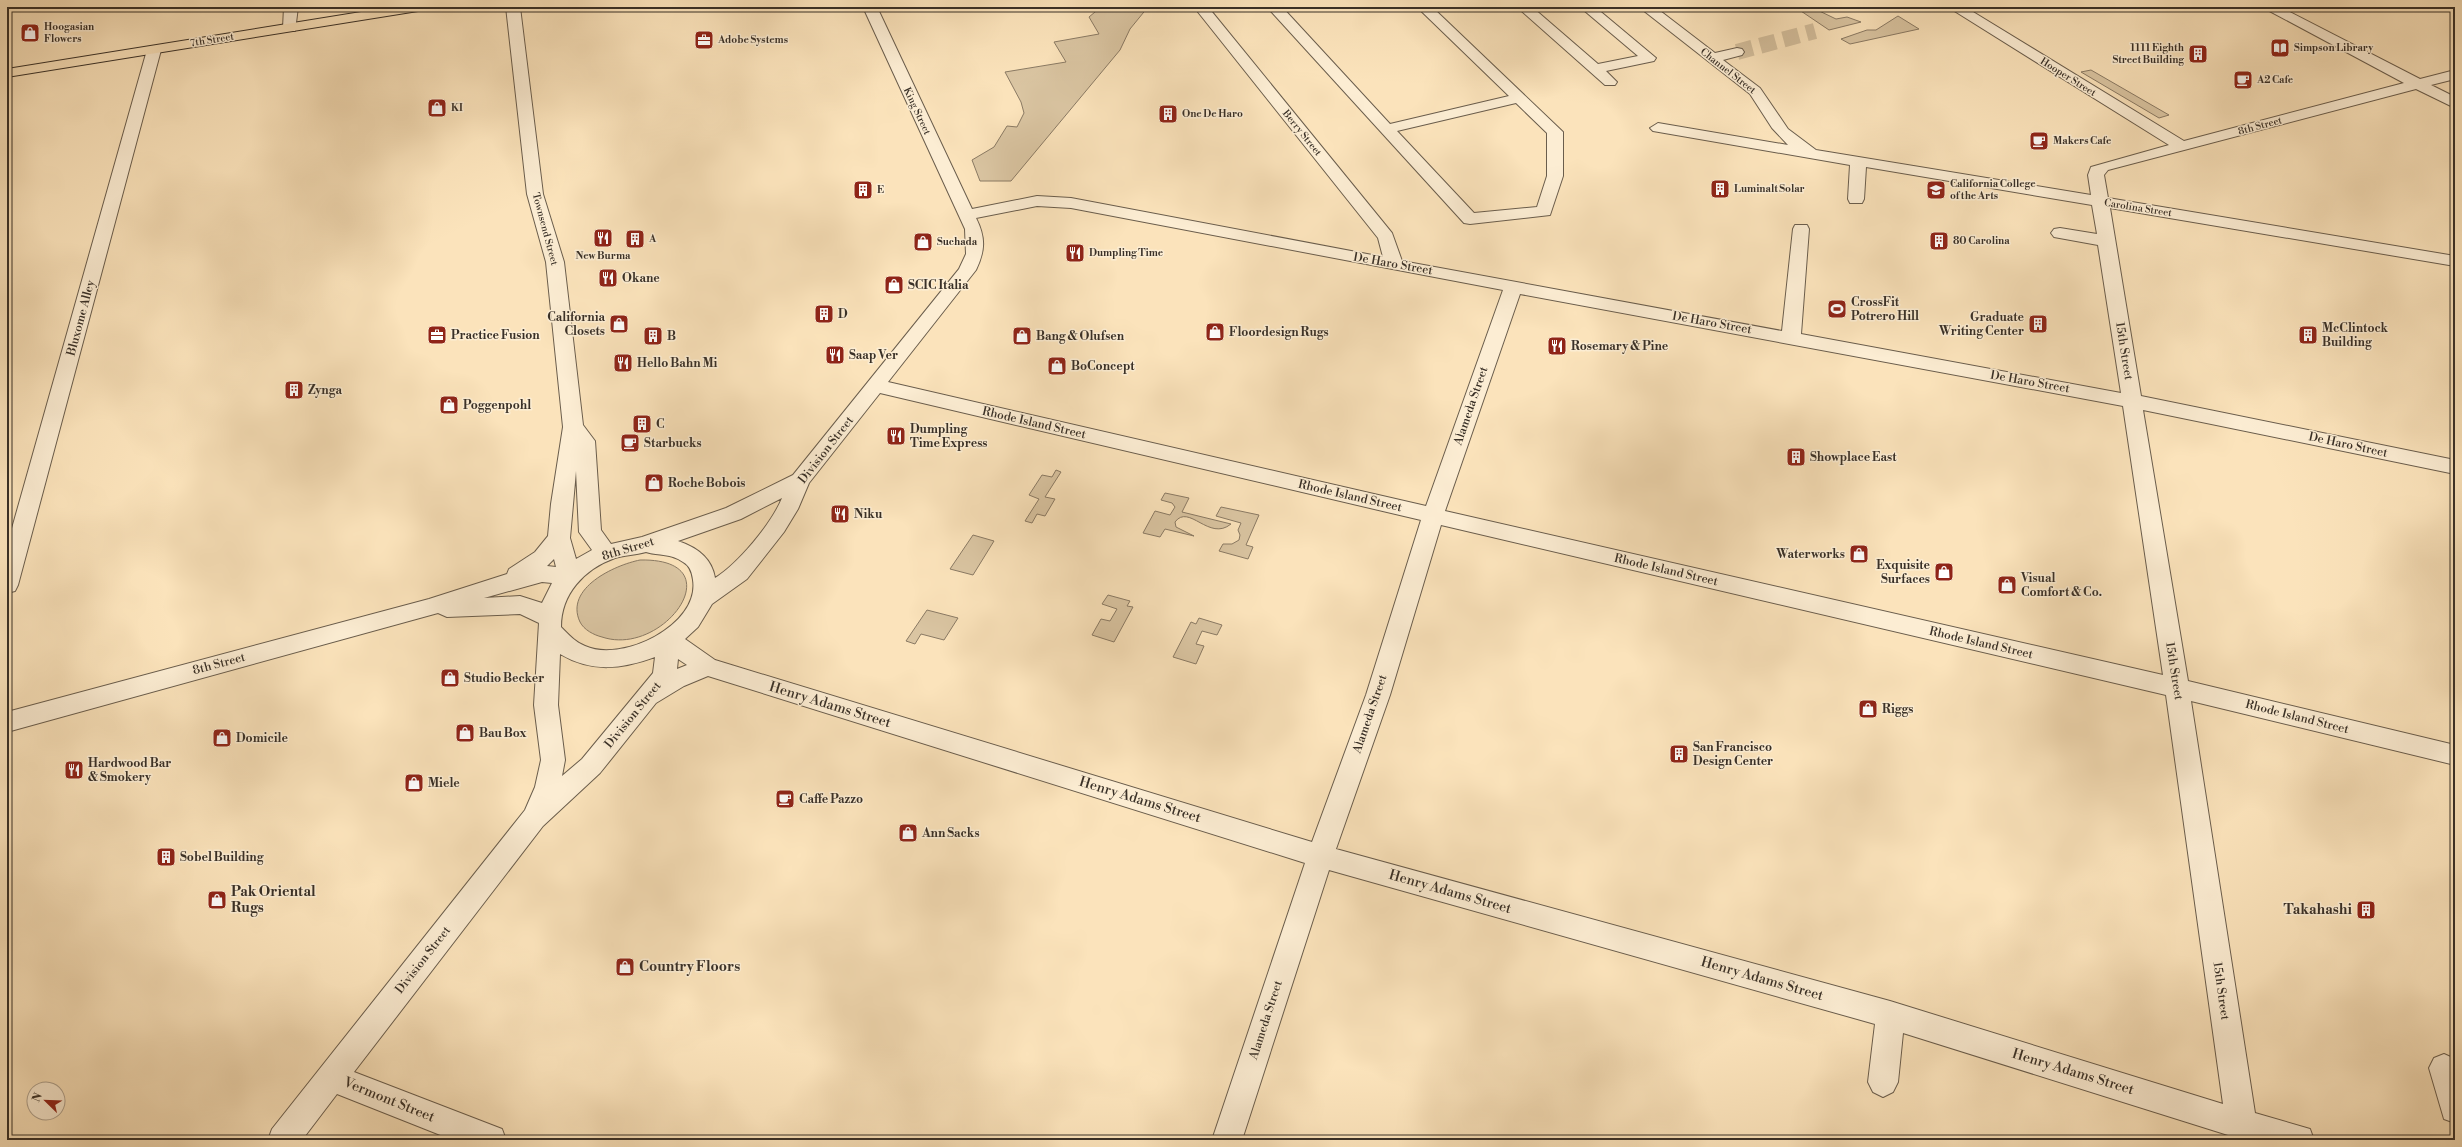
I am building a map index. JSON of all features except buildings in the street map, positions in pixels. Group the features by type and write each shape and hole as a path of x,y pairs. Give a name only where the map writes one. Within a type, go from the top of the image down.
{"main road":[{"name":"7th Street","path":"7,73 418,7"}],"street":[{"path":"290,28 291,7"},
{"name":"Townsend Street","path":"513,7 535,194 555,262 573,427 561,504 559,538 570,576"},
{"name":"King Street","path":"870,7 967,215"},
{"name":"Berry Street","path":"1201,7 1386,237 1394,264"},
{"path":"1274,7 1470,219 1544,211 1555,176 1555,132 1424,7"},
{"path":"1524,7 1610,82"},
{"path":"1587,7 1649,58 1595,69"},
{"name":"Channel Street","path":"1646,7 1755,91 1766,105 1780,131 1799,146 1820,156"},
{"name":"Hooper Street","path":"1955,7 2182,146"},
{"path":"2269,7 2455,103"},
{"name":"Bluxome Alley","path":"7,585 154,50"},
{"path":"1712,58 1738,52"},
{"name":"8th Street","path":"2101,202 2096,175 2097,170 2102,167 2420,85 2455,74"},
{"path":"1387,129 1519,98"},
{"name":"Carolina Street","path":"1658,128 2455,261"},
{"path":"1856,199 1858,162"},
{"name":"De Haro Street","path":"967,215 1037,202 1065,202 1514,287 2132,401 2455,466"},
{"name":"15th Street","path":"2101,202 2177,688 2242,1132"},
{"name":"Division Street","path":"283,1140 534,818 591,766 664,676 669,640 685,627 697,613 704,598 740,572 783,518 800,480 967,270 975,254 976,241 967,215"},
{"path":"1791,338 1801,229"},
{"path":"2060,233 2107,241"},
{"name":"Alameda Street","path":"1227,1140 1320,856 1378,695 1433,516 1514,287"},
{"name":"Rhode Island Street","path":"876,386 2177,688 2455,755"},
{"name":"Townsend Street","path":"573,427 584,442 590,532 606,554"},
{"name":"8th Street","path":"7,722 430,607 507,582 542,574 570,576 584,565 606,554 643,545 743,510 800,480"},
{"path":"507,582 543,558 559,538"},
{"path":"643,545 666,546 689,554 699,563 705,574 707,586 704,598"},
{"path":"534,818 548,787 553,760 546,704 550,624 555,594 570,576"},
{"name":"8th Street","path":"430,607 458,609 520,605 532,608 550,624"},
{"path":"550,624 559,643 571,652 584,657 600,659 635,655 669,640"},
{"name":"Henry Adams Street","path":"669,640 707,667 1320,856 1890,1015 2242,1132 2299,1140"},
{"path":"643,702 676,679 707,667"},
{"path":"1883,1082 1890,1015"},
{"path":"2444,1068 2455,1108"},
{"name":"Vermont Street","path":"332,1078 490,1140"}],"shaded area":[{"path":"1101,7 1148,7 1130,29 1120,50 1011,181 980,181 972,160 994,147 1007,126 1017,127 1024,113 1021,102 1005,72 1066,62 1054,42 1099,34 1089,17"},
{"path":"1795,7 1811,7 1836,19 1847,17 1861,22 1829,30"},
{"path":"1898,16 1919,29 1850,44 1841,39 1867,30 1876,30"},
{"path":"2091,70 2169,115 2159,118 2081,72"},
{"path":"1056,470 1061,472 1045,497 1055,499 1045,516 1037,514 1032,523 1025,521 1039,499 1029,495 1042,475 1052,477"},
{"path":"1165,493 1189,498 1182,512 1231,524 1223,528 1215,529 1193,519 1181,517 1175,522 1176,527 1194,536 1165,529 1160,537 1143,533 1155,511 1170,515 1175,507 1172,503 1161,500"},
{"path":"1221,507 1259,515 1246,545 1253,547 1248,559 1219,551 1223,544 1232,544 1239,540 1240,535 1238,530 1241,523 1216,516"},
{"path":"973,535 994,541 973,575 950,569"},
{"path":"640,560 668,564 683,574 687,589 680,606 667,621 648,634 625,640 602,637 587,630 580,622 577,610 579,599 585,589 606,573 618,567"},
{"path":"1108,595 1130,601 1127,606 1133,607 1114,642 1092,635 1101,619 1110,621 1117,609 1102,604"},
{"path":"927,610 958,618 944,640 921,634 915,644 906,641"},
{"path":"1199,618 1222,625 1217,635 1202,631 1196,644 1204,646 1196,664 1173,657 1191,622 1196,624"}],"tunnel":[{"path":"1737,52 1815,31"}],"place":[{"name":"Hoogasian Flowers","path":"30,33"},
{"name":"Adobe Systems","path":"704,40"},
{"name":"Simpson Library","path":"2280,48"},
{"name":"1111 Eighth Street Building","path":"2198,54"},
{"name":"A2 Cafe","path":"2243,80"},
{"name":"KI","path":"437,108"},
{"name":"One De Haro","path":"1168,114"},
{"name":"Makers Cafe","path":"2039,141"},
{"name":"Luminalt Solar","path":"1720,189"},
{"name":"E","path":"863,190"},
{"name":"California College of the Arts","path":"1936,190"},
{"name":"New Burma","path":"603,238"},
{"name":"A","path":"635,239"},
{"name":"80 Carolina","path":"1939,241"},
{"name":"Suchada","path":"923,242"},
{"name":"Dumpling Time","path":"1075,253"},
{"name":"Okane","path":"608,278"},
{"name":"SCIC Italia","path":"894,285"},
{"name":"CrossFit Potrero Hill","path":"1837,309"},
{"name":"D","path":"824,314"},
{"name":"California Closets","path":"619,324"},
{"name":"Graduate Writing Center","path":"2038,324"},
{"name":"Floordesign Rugs","path":"1215,332"},
{"name":"Practice Fusion","path":"437,335"},
{"name":"McClintock Building","path":"2308,335"},
{"name":"B","path":"653,336"},
{"name":"Bang & Olufsen","path":"1022,336"},
{"name":"Rosemary & Pine","path":"1557,346"},
{"name":"Saap Ver","path":"835,355"},
{"name":"Hello Bahn Mi","path":"623,363"},
{"name":"BoConcept","path":"1057,366"},
{"name":"Zynga","path":"294,390"},
{"name":"Poggenpohl","path":"449,405"},
{"name":"C","path":"642,424"},
{"name":"Dumpling Time Express","path":"896,436"},
{"name":"Starbucks","path":"630,443"},
{"name":"Showplace East","path":"1796,457"},
{"name":"Roche Bobois","path":"654,483"},
{"name":"Niku","path":"840,514"},
{"name":"Waterworks","path":"1859,554"},
{"name":"Exquisite Surfaces","path":"1944,572"},
{"name":"Visual Comfort & Co.","path":"2007,585"},
{"name":"Studio Becker","path":"450,678"},
{"name":"Riggs","path":"1868,709"},
{"name":"Bau Box","path":"465,733"},
{"name":"Domicile","path":"222,738"},
{"name":"San Francisco Design Center","path":"1679,754"},
{"name":"Hardwood Bar & Smokery","path":"74,770"},
{"name":"Miele","path":"414,783"},
{"name":"Caffe Pazzo","path":"785,799"},
{"name":"Ann Sacks","path":"908,833"},
{"name":"Sobel Building","path":"166,857"},
{"name":"Pak Oriental Rugs","path":"217,900"},
{"name":"Takahashi","path":"2366,910"},
{"name":"Country Floors","path":"625,967"}]}
